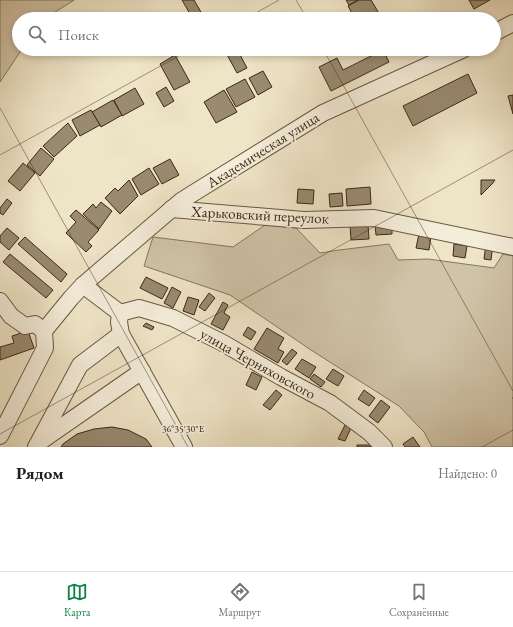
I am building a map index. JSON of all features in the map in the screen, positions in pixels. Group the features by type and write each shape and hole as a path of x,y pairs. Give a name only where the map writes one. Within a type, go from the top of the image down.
{"street":[{"path":"501,29 513,23"},
{"name":"Академическая улица","path":"44,331 83,286 181,201 323,113 449,56"},
{"name":"Харьковский переулок","path":"171,210 304,220 374,218 513,247"},
{"path":"83,286 120,313 119,322 121,334 184,447"},
{"path":"0,301 11,316 25,326 35,324 44,331 45,348 0,436"},
{"name":"улица Черняховского","path":"120,313 139,308 173,318 223,343 330,404 369,432 384,447"},
{"path":"37,445 80,365 121,334"},
{"path":"37,445 142,371"}],"shaded area":[{"path":"0,0 74,0 55,12 12,12 12,56 17,56 0,82"},
{"path":"265,225 296,228 320,253 389,244 398,260 428,259 494,268 503,254 513,256 513,447 432,447 424,432 399,406 311,350 230,295 144,266 153,237 233,247"}],"building":[{"path":"182,0 194,0 201,12 189,12"},
{"path":"346,0 358,0 349,5"},
{"path":"359,0 371,0 378,12 351,12 348,6"},
{"path":"469,0 490,0 474,9"},
{"path":"176,56 190,82 174,90 160,64"},
{"path":"228,56 241,56 247,68 237,73"},
{"path":"371,56 386,56 389,62 331,91 319,67 337,58 343,70"},
{"path":"263,71 272,87 258,95 249,78"},
{"path":"468,74 477,93 413,126 403,106"},
{"path":"245,79 255,97 236,107 226,89"},
{"path":"166,87 174,101 164,107 156,93"},
{"path":"135,88 144,104 122,116 114,100"},
{"path":"224,90 237,112 216,123 204,102"},
{"path":"513,95 513,114 508,96"},
{"path":"113,100 122,115 101,127 92,112"},
{"path":"91,110 100,125 80,136 72,120"},
{"path":"68,123 77,136 54,157 43,146"},
{"path":"41,148 54,159 40,176 27,165"},
{"path":"170,159 179,175 162,184 153,168"},
{"path":"23,163 35,173 20,191 8,181"},
{"path":"149,168 159,184 141,195 132,179"},
{"path":"129,180 138,196 120,214 105,198 115,188 118,191"},
{"path":"481,180 495,180 481,195"},
{"path":"370,187 371,204 347,206 346,189"},
{"path":"298,189 314,190 313,204 297,203"},
{"path":"342,193 343,206 330,207 329,194"},
{"path":"7,199 12,203 3,215 0,213 0,208"},
{"path":"101,202 112,211 99,229 83,214 93,204 96,208"},
{"path":"76,210 99,230 88,242 92,246 86,252 66,233 76,222 70,216"},
{"path":"368,224 369,239 351,240 350,225"},
{"path":"392,224 392,234 376,235 375,225"},
{"path":"7,228 19,238 9,250 0,242 0,236"},
{"path":"419,234 431,236 429,250 416,248"},
{"path":"25,237 67,274 61,282 18,244"},
{"path":"454,244 467,246 465,258 453,256"},
{"path":"486,244 493,244 491,260 484,259"},
{"path":"10,254 53,290 46,298 3,262"},
{"path":"146,277 168,288 162,299 140,288"},
{"path":"172,287 181,292 173,308 164,303"},
{"path":"209,293 215,298 205,311 199,307"},
{"path":"188,297 199,300 194,315 183,311"},
{"path":"223,302 228,305 224,313 230,317 223,330 211,324"},
{"path":"146,323 154,327 152,330 143,326"},
{"path":"248,327 256,332 251,340 243,335"},
{"path":"267,328 284,338 278,349 284,352 278,363 254,349"},
{"path":"28,331 34,348 0,360 0,347 14,343 12,336"},
{"path":"292,349 297,353 287,365 282,361"},
{"path":"302,359 316,367 309,378 295,369"},
{"path":"333,369 344,376 338,386 326,379"},
{"path":"252,372 262,377 256,390 246,385"},
{"path":"314,374 325,382 321,387 310,379"},
{"path":"276,390 282,395 270,410 263,405"},
{"path":"364,390 375,398 369,406 358,399"},
{"path":"381,400 390,407 378,423 369,416"},
{"path":"345,425 351,428 345,441 338,439"},
{"path":"112,427 128,430 146,439 152,447 61,447 77,434 94,429"},
{"path":"413,437 420,447 405,447 403,444"},
{"path":"357,445 372,445 372,447 357,447"}]}
